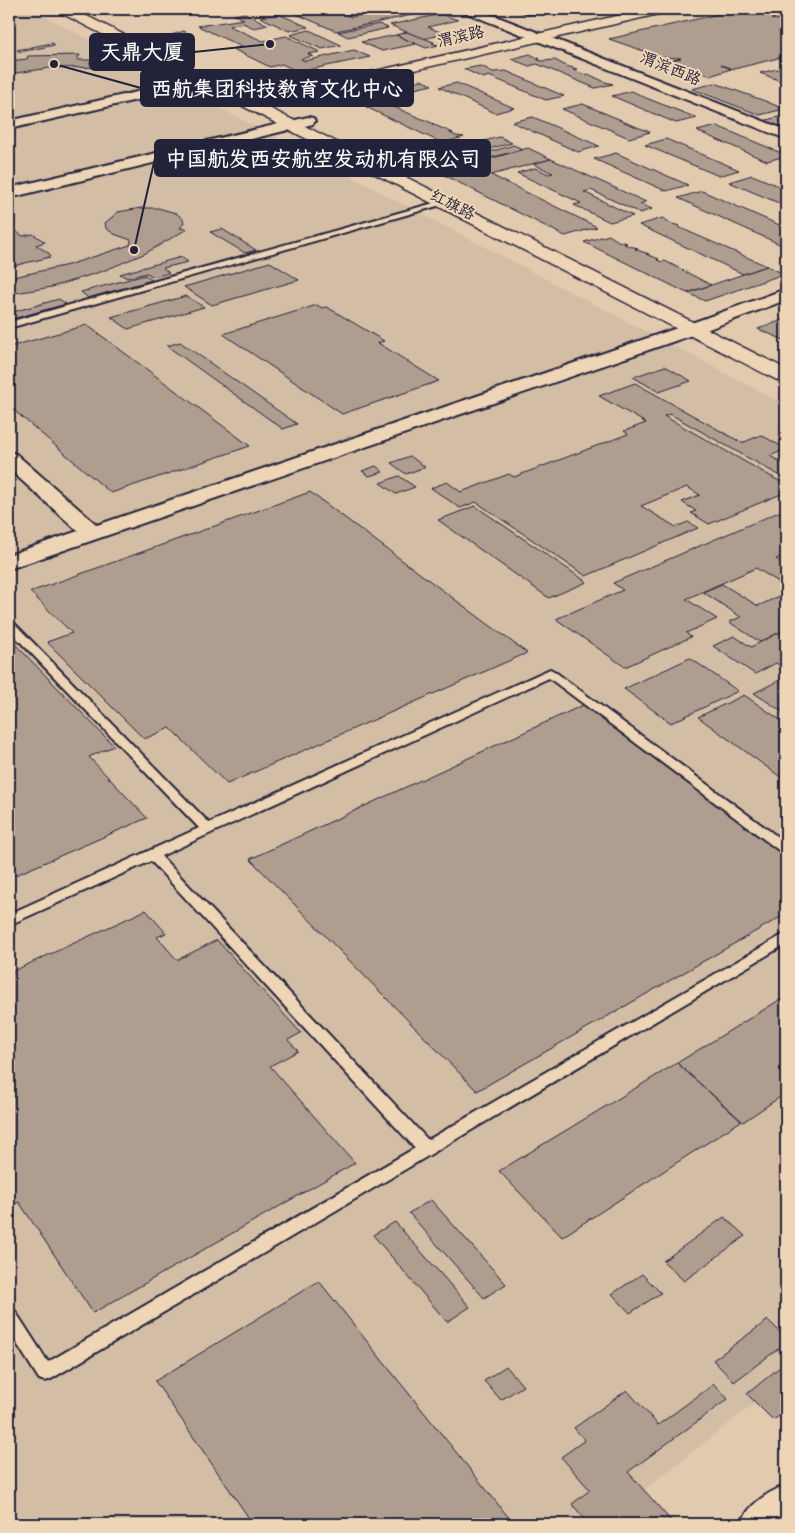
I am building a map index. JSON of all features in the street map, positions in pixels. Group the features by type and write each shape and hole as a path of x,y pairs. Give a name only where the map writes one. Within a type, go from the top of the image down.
{"main road":[{"name":"红旗路","path":"64,9 212,79 700,325 786,377"},
{"name":"红旗路","path":"84,9 212,79 266,100 300,123 444,203 700,325 786,361"},
{"name":"渭滨路","path":"266,100 663,9"}],"street":[{"name":"渭滨西路","path":"468,9 786,135"},
{"path":"9,125 212,79"},
{"path":"9,193 300,123"},
{"path":"9,562 786,294"},
{"path":"9,458 93,533"},
{"path":"761,1524 786,1504"}],"lane":[{"path":"9,325 444,203"},
{"path":"9,624 208,830"},
{"path":"9,920 550,673 786,849"},
{"path":"153,855 426,1149"},
{"path":"9,1316 45,1373 786,938"}],"shaded area":[{"path":"9,9 31,9 786,405 786,1378 601,1524 9,1524"}],"building":[{"path":"298,9 330,9 351,17 387,10 385,9 436,10 336,31 289,11"},
{"path":"513,9 555,9 529,15"},
{"path":"741,9 762,9 783,16 771,19 775,20 786,18 786,56 734,69 721,65 731,69 710,76 673,60 681,58 661,57 609,39"},
{"path":"245,13 268,25 254,28 243,23 229,26 263,41 286,36 320,52 308,54 313,56 301,59 305,61 354,50 370,57 298,72 282,64 270,67 233,49 242,47 198,26 244,19 234,15"},
{"path":"279,14 308,27 289,31 260,17"},
{"path":"441,14 458,20 428,27 445,34 423,39 390,25"},
{"path":"379,24 388,28 348,37 338,32"},
{"path":"309,30 341,45 322,49 290,35"},
{"path":"184,31 189,34 165,37"},
{"path":"407,32 438,45 426,48 396,35"},
{"path":"396,35 416,44 382,51 361,42"},
{"path":"52,43 55,45 20,52 17,50"},
{"path":"530,54 541,61 555,60 577,69 573,70 585,75 588,74 613,84 595,88 537,64 529,66 511,59"},
{"path":"80,55 77,60 93,60 89,63 111,65 108,67 50,68 9,74 9,61 27,59 28,56"},
{"path":"481,66 493,72 506,71 564,96 546,100 489,76 483,78 464,69"},
{"path":"777,69 786,70 786,83 760,73"},
{"path":"421,80 432,85 384,96 393,100 384,102 397,106 394,107 434,124 432,124 456,136 464,137 442,143 366,107 369,106 350,97"},
{"path":"457,83 514,108 495,113 439,87"},
{"path":"715,83 784,109 760,115 692,89"},
{"path":"632,91 697,118 676,123 612,96"},
{"path":"583,104 650,132 629,138 562,109"},
{"path":"782,116 786,118 786,130 763,121"},
{"path":"533,117 599,146 578,152 512,122"},
{"path":"717,126 786,156 767,161 697,131"},
{"path":"500,137 512,143 476,152 464,146"},
{"path":"666,139 739,170 719,176 645,145"},
{"path":"514,145 522,149 487,159 479,155"},
{"path":"528,148 551,159 491,175 597,227 565,236 440,173"},
{"path":"616,153 688,185 666,191 594,159"},
{"path":"551,159 646,202 640,204 652,209 640,213 591,190 584,192 633,216 610,222 574,205 581,203 517,173 535,168 549,174 553,173 533,164"},
{"path":"752,175 786,189 786,206 729,182"},
{"path":"702,191 786,228 786,247 678,198"},
{"path":"141,208 158,208 176,213 183,219 184,223 180,228 187,229 146,253 103,271 52,287 9,294 9,278 68,265 130,245 131,240 114,234 106,228 105,223 118,212"},
{"path":"663,218 672,224 680,226 678,227 767,266 743,274 639,225"},
{"path":"9,227 23,236 33,234 45,242 36,245 50,254 50,257 9,267"},
{"path":"222,229 256,250 245,253 210,232"},
{"path":"609,235 711,285 687,293 584,242"},
{"path":"181,257 188,262 163,268 169,273 154,277 147,273 127,278 120,274"},
{"path":"270,262 299,280 212,305 184,287"},
{"path":"767,266 784,274 705,301 688,293"},
{"path":"145,275 152,280 88,298 81,292"},
{"path":"186,296 204,307 128,329 111,317"},
{"path":"59,299 66,304 9,320 9,313"},
{"path":"317,305 322,308 327,307 384,341 378,343 439,381 342,414 223,334"},
{"path":"785,319 786,341 758,329"},
{"path":"87,325 250,446 111,493 9,406 9,347"},
{"path":"180,342 297,424 283,429 167,346"},
{"path":"665,366 691,381 659,392 633,377"},
{"path":"635,383 742,443 761,435 786,449 770,456 786,465 786,477 784,478 670,414 664,416 786,485 786,492 709,524 691,513 696,511 682,502 700,495 687,487 641,506 676,527 688,522 698,528 586,576 476,502 460,508 431,488 447,482 461,492 509,474 514,477 628,434 624,431 646,423 599,396"},
{"path":"410,456 425,467 406,474 391,463"},
{"path":"376,466 383,472 369,476 362,471"},
{"path":"399,476 415,487 396,494 380,483"},
{"path":"310,492 527,653 227,784 170,728 144,739 47,642 72,633 30,592"},
{"path":"475,506 587,582 549,598 438,520"},
{"path":"786,509 786,555 776,559 786,565 786,582 782,584 756,568 686,599 717,619 686,633 691,637 625,667 556,619 623,590 613,583"},
{"path":"722,584 758,606 786,593 786,629 760,642 729,622 741,617 703,592"},
{"path":"786,629 786,669 776,663 755,674 713,646 734,636 751,647"},
{"path":"16,645 114,746 89,757 147,818 9,878 9,647"},
{"path":"690,658 738,691 671,723 624,689"},
{"path":"786,677 786,714 754,693"},
{"path":"744,695 786,724 786,781 698,717"},
{"path":"594,700 786,843 786,914 477,1091 250,859"},
{"path":"146,910 166,933 157,937 177,960 217,940 301,1033 288,1040 298,1051 270,1066 355,1163 93,1313 19,1202 9,1207 9,973"},
{"path":"786,996 786,1093 743,1122 677,1063"},
{"path":"677,1063 741,1121 562,1237 499,1171"},
{"path":"431,1200 506,1284 484,1298 409,1213"},
{"path":"724,1217 745,1236 684,1281 663,1261"},
{"path":"395,1222 470,1307 447,1322 373,1235"},
{"path":"642,1274 661,1293 630,1313 612,1294"},
{"path":"319,1281 514,1524 253,1524 155,1381"},
{"path":"768,1320 786,1338 786,1343 734,1382 713,1360"},
{"path":"786,1362 786,1412 773,1420 747,1394"},
{"path":"506,1366 523,1386 501,1400 484,1381"},
{"path":"714,1384 728,1399 628,1472 674,1524 589,1524 572,1504 590,1490 561,1457 585,1440 574,1428 627,1390 658,1425"}],"place":[{"name":"天鼎大厦","path":"270,44"},
{"name":"西航集团科技教育文化中心","path":"54,64"},
{"name":"中国航发西安航空发动机有限公司","path":"134,250"}]}
